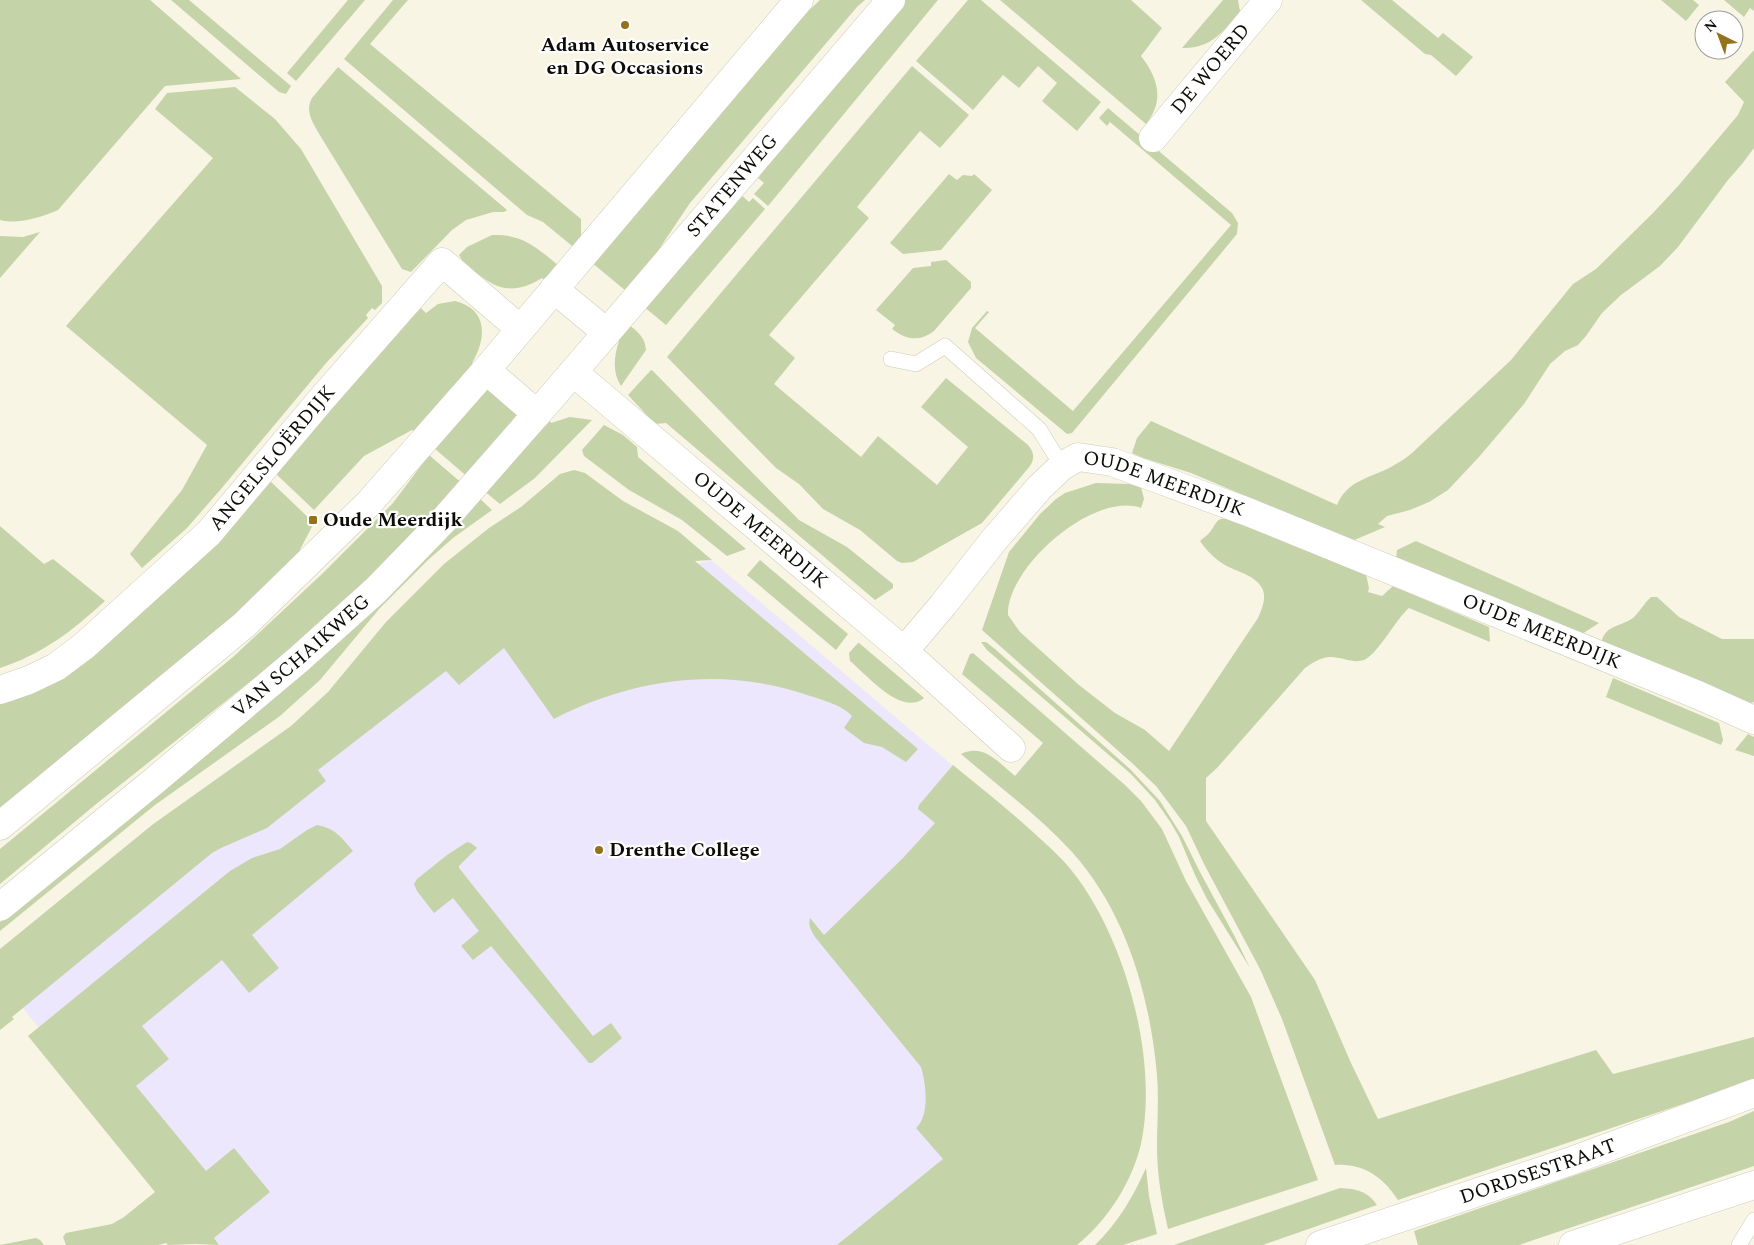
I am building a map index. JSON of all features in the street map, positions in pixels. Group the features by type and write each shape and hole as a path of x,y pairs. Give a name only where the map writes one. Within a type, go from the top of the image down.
{"street":[{"path":"0,826 244,625 368,504 486,370 800,0"},
{"name":"STATENWEG","path":"573,372 891,0"},
{"name":"DE WOERD","path":"1153,138 1268,0"},
{"name":"ANGELSLOËRDIJK","path":"0,690 29,680 63,662 84,646 209,533 332,386 442,262 520,329"},
{"path":"554,289 606,332"},
{"path":"486,370 537,414"},
{"name":"VAN SCHAIKWEG","path":"0,907 161,776 298,660 376,590 442,520 573,372"},
{"name":"OUDE MEERDIJK","path":"573,372 904,651 1039,488 1062,466 1078,457 1112,462 1303,534 1698,695 1754,720"},
{"path":"904,651 1011,748"},
{"name":"DORDSESTRAAT","path":"1320,1245 1571,1161 1754,1093"},
{"path":"1572,1245 1754,1185"}],"lane":[{"path":"891,359 916,364 945,346 1039,429 1062,466"},
{"path":"1739,1245 1754,1220"}],"shaded area":[{"name":"Drenthe College","path":"711,560 952,765 1106,935 1071,1245 217,1245 4,985 465,635"}],"green space":[{"path":"0,0 150,0 241,79 165,86 58,210 38,218 22,221 0,220"},
{"path":"171,0 189,0 291,86 286,94 279,92"},
{"path":"348,0 365,0 296,81 287,73"},
{"path":"393,0 408,0 370,44 581,219 581,238 577,250 543,222 527,215 344,59"},
{"path":"820,0 865,0 690,203 639,279 626,291 591,262 766,51"},
{"path":"903,0 938,0 768,206 754,194 764,183 758,178 760,176 756,173"},
{"path":"968,0 981,0 1101,102 1077,131 1042,101 1057,83 1038,66 1019,88 1003,75 973,110 916,61"},
{"path":"1000,0 1131,0 1162,28 1141,56 1152,73 1157,89 1156,106 1146,124"},
{"path":"1223,0 1238,0 1240,11 1228,26 1216,38 1201,46 1182,48"},
{"path":"1361,0 1392,0 1438,38 1443,33 1473,57 1456,76 1431,55 1425,54"},
{"path":"1661,0 1693,0 1699,5 1686,21"},
{"path":"1724,0 1754,0 1754,11 1750,8 1744,17 1744,10 1736,10"},
{"path":"1754,50 1754,148 1678,247 1660,266 1621,295 1602,313 1578,345 1565,351 1550,364 1524,404 1448,490 1429,502 1410,510 1387,516 1378,524 1385,527 1352,541 1191,473 1132,453 1137,438 1151,421 1337,505 1348,489 1355,484 1388,469 1412,453 1511,360 1573,284 1596,269 1679,185 1738,115 1744,102 1725,82"},
{"path":"912,66 969,115 940,148 920,131 857,207 869,218 769,335 795,358 774,384 861,457 878,436 937,485 968,447 921,407 946,378 1032,450 1033,460 1030,466 982,523 913,562 902,563 897,561 860,530 823,509 799,484 776,468 667,357"},
{"path":"338,67 507,210 466,220 452,230 411,272 402,269 321,137 309,113 312,98"},
{"path":"235,87 275,119 301,149 382,286 382,303 375,310 372,308 366,315 368,318 327,362 187,528 142,568 130,554 182,490 207,445 66,326 213,158 155,109 167,93"},
{"path":"1108,108 1232,213 1238,223 1237,234 1072,433 1067,434 976,358 968,342 972,328 987,311 989,312 975,328 1073,411 1231,225 1110,122 1107,126 1099,118"},
{"path":"949,174 957,180 963,175 972,176 974,174 992,190 941,250 903,254 890,243"},
{"path":"739,193 749,202 753,198 765,209 666,325 643,306"},
{"path":"40,232 0,278 0,236 23,237"},
{"path":"492,235 503,235 521,239 559,266 548,283 542,278 530,285 508,288 490,282 471,269 459,255 467,247"},
{"path":"946,260 971,282 971,288 929,335 913,338 897,333 892,329 895,325 876,310 913,268 931,266 931,262"},
{"path":"455,301 466,305 474,311 482,326 480,344 472,363 476,367 418,435 412,430 364,456 314,510 275,473 347,387 421,308 426,313 438,304"},
{"path":"628,324 643,338 646,350 621,386 615,370 615,358 619,341 616,340"},
{"path":"651,370 799,520 847,547 893,584 893,588 875,600 666,423 655,424 628,395"},
{"path":"485,387 522,417 470,479 434,448"},
{"path":"570,417 592,420 535,478 500,504 483,490 549,420 551,423"},
{"path":"604,425 623,435 637,447 638,457 746,549 727,556 682,520 629,490 584,456 582,450"},
{"path":"429,455 464,485 358,596 95,805 0,884 0,849 233,657 322,574 393,503"},
{"path":"574,470 585,473 623,501 678,531 712,560 695,561 918,749 906,762 882,747 864,743 844,728 852,716 836,705 772,685 740,680 676,681 645,686 583,705 554,719 504,648 459,685 446,671 318,770 326,781 267,828 212,853 12,1017 14,1019 0,1030 0,949 152,825 291,726 328,692 386,622 444,564 489,528 521,507 560,474"},
{"path":"269,480 314,523 294,561 213,636 0,811 0,700"},
{"path":"1096,483 1129,484 1141,487 1144,499 1141,508 1121,506 1100,511 1077,522 1056,538 1037,556 1021,576 1011,596 1008,615 1020,632 1079,685 1115,713 1145,730 1169,751 1258,618 1263,603 1264,595 1262,588 1255,580 1221,563 1200,541 1209,533 1217,521 1222,519 1230,518 1366,574 1368,592 1382,596 1393,586 1489,627 1490,642 1409,608 1375,651 1364,660 1355,661 1329,657 1305,668 1206,778 1206,821 1315,980 1378,1119 1596,1050 1613,1074 1754,1037 1754,1080 1398,1200 1379,1178 1371,1173 1355,1166 1335,1165 1282,1019 1260,969 1186,826 1156,786 982,630 1009,552 1040,514 1056,499 1065,493"},
{"path":"477,496 492,510 453,538 428,560 380,608 320,680 280,716 155,805 0,931 0,922 186,771"},
{"path":"0,526 44,564 53,559 105,601 81,622 43,649 0,668"},
{"path":"1416,541 1599,623 1582,634 1396,560 1397,550"},
{"path":"760,560 848,634 836,650 747,575"},
{"path":"1651,597 1657,597 1679,617 1722,639 1754,639 1754,702 1746,704 1601,644 1605,633 1613,627 1633,618"},
{"path":"981,642 986,642 995,649 1130,769 1160,801 1182,836 1250,968 1207,899 1179,837 1155,800 1131,774 987,650"},
{"path":"858,643 924,698 915,702 906,702 895,698 875,684 850,661 849,653"},
{"path":"973,653 1125,785 1141,801 1162,829 1186,881 1251,997 1318,1180 1168,1229 1158,1168 1158,1084 1154,1045 1141,986 1132,956 1121,928 1107,901 1091,876 1072,852 1032,814 961,754 969,751 984,753 997,760 1015,776 1043,743 962,674 970,654"},
{"path":"1613,678 1719,723 1723,740 1721,745 1606,697"},
{"path":"1748,734 1754,737 1754,756 1735,750"},
{"path":"953,765 1024,824 1054,851 1072,871 1091,898 1108,930 1122,964 1133,1001 1141,1038 1145,1075 1145,1111 1141,1144 1132,1172 1117,1199 1099,1224 1077,1245 837,1245 943,1159 916,1128 923,1116 926,1099 921,1067 815,937 809,921 810,918 824,935 903,858 935,823 918,809 919,805"},
{"path":"317,825 333,831 353,851 252,935 279,968 249,993 222,960 142,1026 169,1059 136,1086 206,1171 234,1148 270,1192 214,1238 219,1245 168,1245 166,1243 158,1245 66,1245 63,1237 66,1233 112,1224 124,1217 155,1192 28,1036 230,871 252,858 280,849"},
{"path":"467,842 477,848 459,868 593,1036 611,1023 622,1038 592,1063 589,1063 491,946 473,960 461,946 479,931 453,898 434,913 417,891 414,884 417,879"},
{"path":"1754,1111 1754,1166 1519,1245 1418,1245 1414,1231 1729,1122"},
{"path":"1146,1168 1149,1196 1157,1234 1123,1245 1095,1245 1111,1228 1124,1209"},
{"path":"1340,1188 1361,1192 1377,1205 1263,1245 1174,1245"},
{"path":"36,1238 44,1245 0,1245"}],"place":[{"name":"Adam Autoservice en DG Occasions","path":"625,25"},
{"name":"Oude Meerdijk","path":"313,520"},
{"name":"Drenthe College","path":"599,850"}]}
